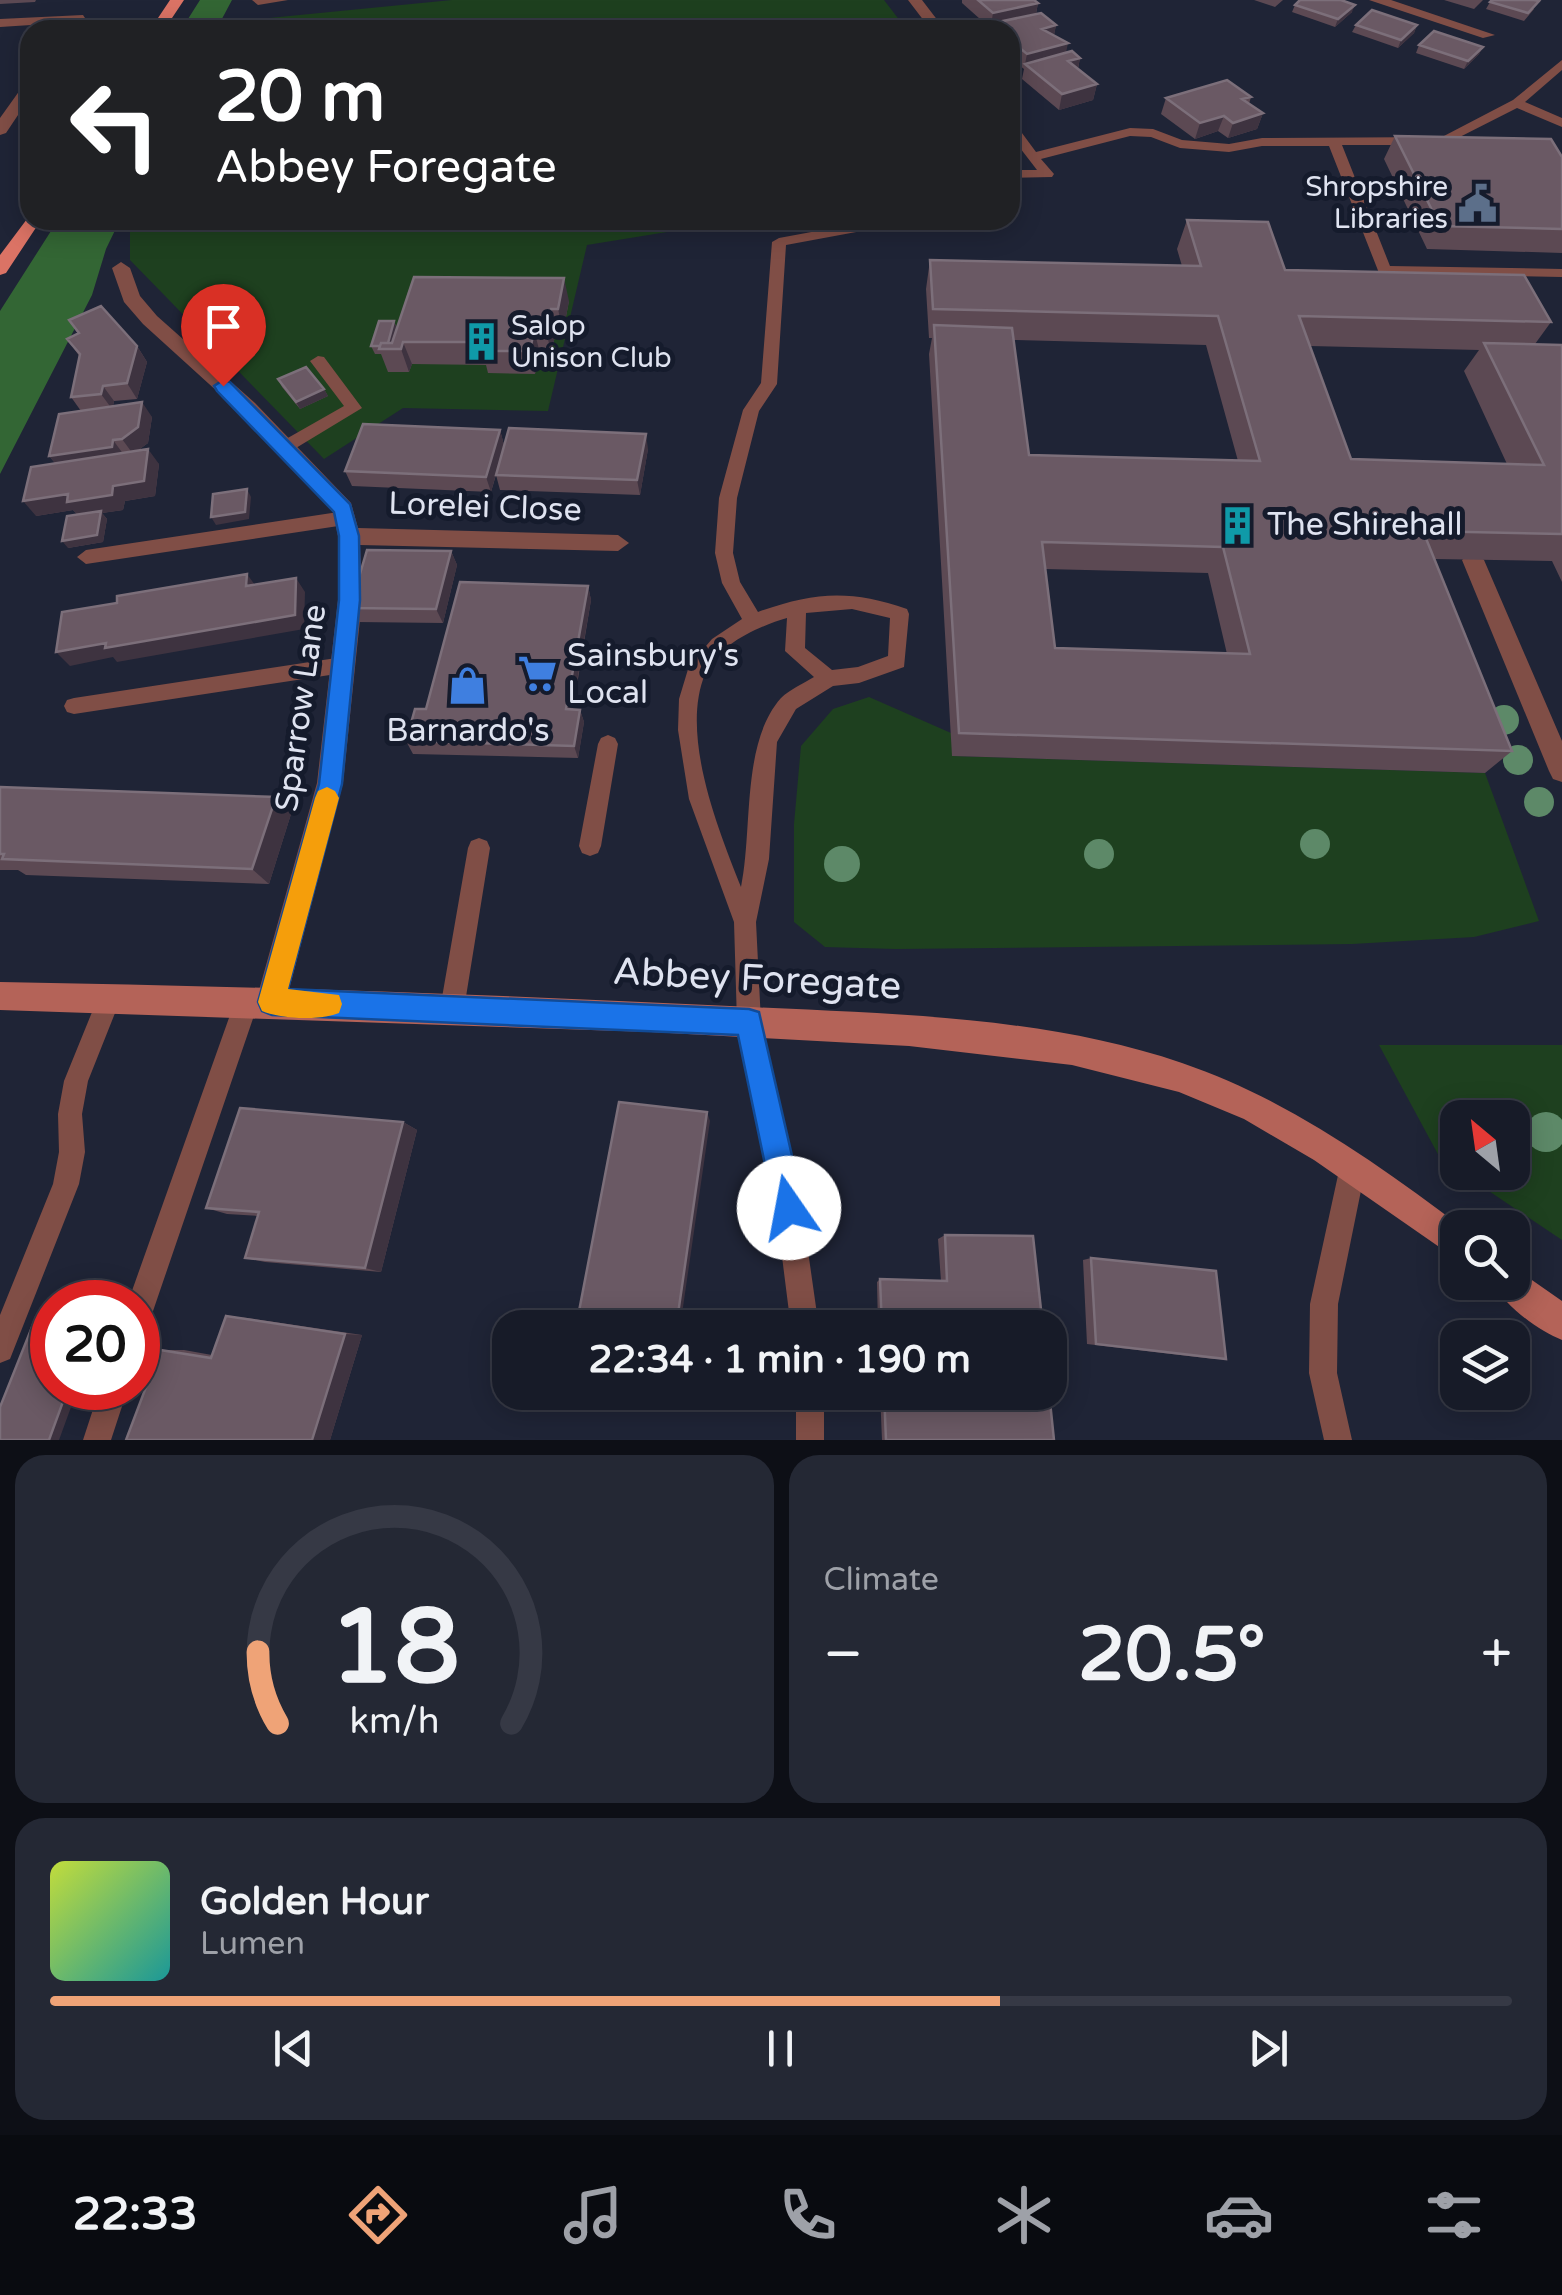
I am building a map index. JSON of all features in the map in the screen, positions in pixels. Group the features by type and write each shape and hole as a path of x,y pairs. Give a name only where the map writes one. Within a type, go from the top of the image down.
{"main road":[{"path":"0,269 25,230"}],"street":[{"path":"258,1 281,0"},
{"path":"915,0 930,20"},
{"path":"1376,0 1488,36"},
{"path":"0,130 20,101"},
{"path":"121,268 132,298 150,320 285,447 343,509 347,527"},
{"name":"Lorelei Close","path":"347,527 618,543"},
{"name":"Sparrow Lane","path":"259,1001 330,784 350,600 347,527"},
{"path":"1473,560 1562,770"},
{"name":"Abbey Foregate","path":"0,996 259,1001 926,1030 1080,1049 1181,1077 1269,1113 1353,1166 1440,1231"},
{"path":"1530,1296 1562,1313"},
{"path":"1530,1298 1562,1323"}],"lane":[{"path":"1033,157 1130,132 1153,133 1180,144 1229,148 1262,142 1444,141 1518,103 1562,64"},
{"path":"1518,103 1562,123"},
{"path":"1020,140 1047,174 1020,174"},
{"path":"1334,142 1384,270 1562,273"},
{"path":"753,621 732,583 724,552 728,498 750,410 769,384 779,242 845,230"},
{"path":"285,447 354,408 318,360"},
{"path":"86,558 347,527"},
{"path":"746,922 711,841 688,719 696,671 729,636 753,621 797,607 846,599 900,614 898,661 859,674 829,678 789,702 767,741 758,859 746,922 749,1022 789,1208 803,1310"},
{"path":"797,607 795,651 829,678"},
{"path":"74,706 343,665"},
{"path":"590,846 608,744"},
{"path":"452,1009 479,848"},
{"path":"0,1349 66,1184 76,1080 109,998"},
{"path":"151,1280 259,1001"},
{"path":"1338,1440 1323,1373 1324,1304 1353,1166"},
{"path":"97,1440 107,1410"},
{"path":"810,1410 810,1440"}],"green space":[{"path":"200,0 232,0 221,20 187,20"},
{"path":"452,0 884,0 899,20 257,20"},
{"path":"52,230 115,230 92,295 0,474 0,311"},
{"path":"679,230 587,245 548,411 403,408 324,459 130,260 130,232"},
{"path":"869,697 951,733 953,756 1485,773 1539,921 1474,937 1352,944 825,947 794,922 794,824 801,746 833,709"},
{"path":"1379,1045 1562,1045 1562,1240 1530,1219 1530,1210 1517,1210 1487,1190 1530,1190 1530,1100 1440,1100 1440,1158"}],"building":[{"path":"978,0 1034,0 1038,3 993,13"},
{"path":"1300,0 1341,0 1355,5 1338,19 1295,5"},
{"path":"1492,0 1534,0 1539,1 1528,13"},
{"path":"1372,10 1417,25 1401,40 1356,25"},
{"path":"1041,13 1056,25 1042,29 1068,43 1027,54 1020,48 1020,20 1008,20"},
{"path":"1434,31 1483,47 1468,61 1419,45"},
{"path":"1072,51 1080,58 1068,61 1097,84 1062,94 1025,64"},
{"path":"1227,80 1251,97 1242,99 1263,113 1233,123 1224,116 1200,123 1166,98"},
{"path":"1395,136 1551,139 1562,157 1562,229 1440,226"},
{"name":"The Shirehall","path":"1187,220 1268,222 1285,270 1524,275 1551,322 1299,316 1351,459 1544,465 1484,343 1562,345 1562,534 1423,531 1512,751 959,733 934,325 1012,328 1029,455 1260,461 1218,316 933,309 930,260 1201,266","holes":["1042,542 1223,547 1250,654 1055,648"]},
{"path":"414,277 564,278 558,309 551,309 546,330 534,330 530,351 481,351 484,342 403,342 401,349 379,349 381,343 392,343"},
{"path":"101,306 137,346 127,383 103,386 101,394 71,397 80,354 67,339 79,333 69,320"},
{"path":"379,321 394,321 388,343 371,346"},
{"path":"306,367 324,389 296,402 278,379"},
{"path":"142,402 138,427 122,439 113,440 112,447 49,456 59,414"},
{"path":"363,424 500,430 486,477 345,471"},
{"path":"509,428 646,434 637,480 496,475"},
{"path":"148,449 144,481 113,486 112,495 67,502 68,494 23,501 31,467"},
{"path":"247,489 245,512 211,517 213,494"},
{"path":"101,511 97,535 62,541 67,516"},
{"path":"367,550 451,551 436,609 350,608"},
{"path":"247,574 246,586 296,578 295,615 105,648 106,643 56,652 62,612 117,603 117,596"},
{"path":"460,582 588,586 566,709 580,710 574,746 406,741 415,709 426,709"},
{"path":"0,787 276,797 252,869 2,859"},
{"path":"619,1102 707,1112 679,1310 579,1310"},
{"path":"240,1108 403,1122 365,1268 245,1258 259,1212 206,1208"},
{"path":"945,1235 1033,1236 1041,1310 881,1310 880,1279 947,1281"},
{"path":"1091,1258 1216,1271 1226,1359 1096,1344"},
{"path":"226,1316 345,1334 312,1440 126,1440 137,1410 160,1410 160,1350 211,1358"},
{"path":"30,1332 30,1410 60,1410 49,1440 0,1440 0,1407"},
{"path":"885,1410 1051,1410 1054,1440 886,1440"}],"slow traffic":[{"path":"327,798 272,1002 329,1004"}],"place":[{"name":"Shropshire Libraries","path":"1478,203"},
{"name":"Salop Unison Club","path":"481,342"},
{"name":"The Shirehall","path":"1237,525"},
{"name":"Sainsbury's Local","path":"537,674"},
{"name":"Barnardo's","path":"468,686"}],"route":[{"path":"223,386 343,509 349,536 350,600 330,784 272,1002 749,1022 789,1208"}]}
